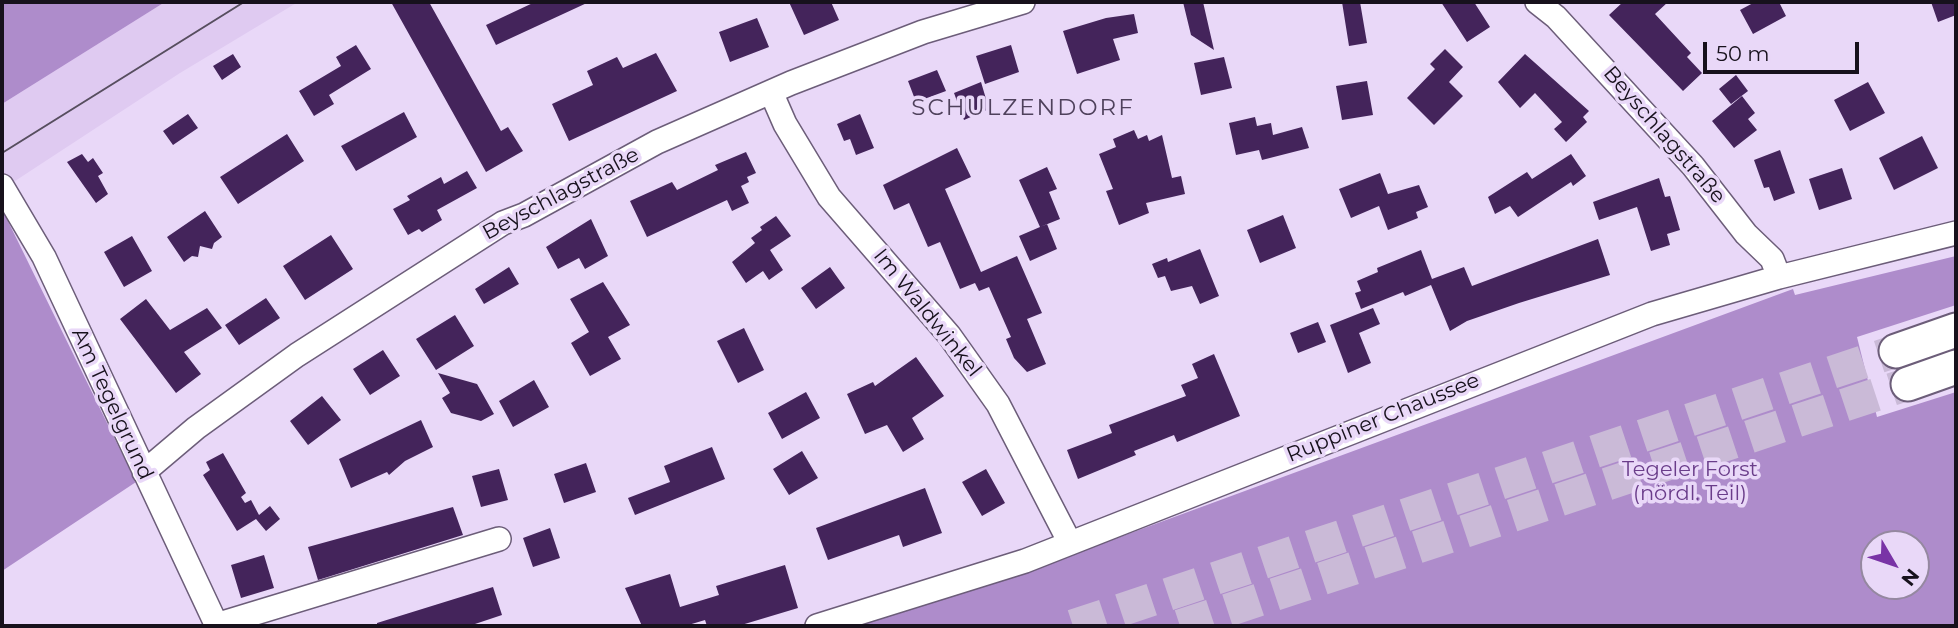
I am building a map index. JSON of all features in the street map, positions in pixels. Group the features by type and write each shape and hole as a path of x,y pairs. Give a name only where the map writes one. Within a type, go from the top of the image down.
{"highway":[{"path":"1896,351 1956,330"},
{"path":"1908,384 1956,367"}],"street":[{"name":"Beyschlagstraße","path":"144,472 196,428 297,355 503,223 524,215 657,142 771,92 923,32 1023,2"},
{"name":"Beyschlagstraße","path":"1537,2 1556,17 1693,166 1746,234 1772,259 1779,277"},
{"name":"Im Waldwinkel","path":"771,92 807,165 828,197 949,335 998,404 1070,543"},
{"name":"Am Tegelgrund","path":"2,186 44,257 217,626 499,539"},
{"name":"Ruppiner Chaussee","path":"817,626 934,591 1070,543 1613,328 1690,301 1956,233"}],"shaded area":[{"path":"165,2 298,2 180,73 15,181 2,177 2,104"}],"green space":[{"path":"2,2 165,2 2,104"},
{"path":"2,209 136,482 2,571"},
{"name":"Tegeler Forst (nördl. Teil)","path":"1956,256 1956,305 1857,337 1877,417 1956,392 1956,626 848,626 1006,579 1793,289 1795,295"}],"building":[{"path":"391,2 429,2 501,131 508,127 523,151 486,172"},
{"path":"535,2 589,2 496,45 486,25"},
{"path":"789,2 831,2 839,20 804,35"},
{"path":"1183,2 1203,2 1214,50 1191,35"},
{"path":"1342,2 1360,2 1367,43 1349,46"},
{"path":"1441,2 1474,2 1490,27 1467,42"},
{"path":"1623,2 1668,2 1655,14 1691,53 1687,57 1702,73 1683,91 1609,15"},
{"path":"1755,2 1779,2 1786,16 1753,34 1740,10"},
{"path":"1931,2 1956,2 1956,15 1938,22"},
{"path":"1134,14 1138,33 1113,39 1120,60 1077,74 1063,31 1106,18"},
{"path":"757,18 769,47 730,62 719,32"},
{"path":"356,45 371,69 329,95 334,104 314,116 299,91 341,66 336,57"},
{"path":"1011,45 1019,72 985,84 976,56"},
{"path":"1445,49 1463,67 1449,82 1463,96 1434,125 1407,98 1435,69 1430,64"},
{"path":"656,53 677,91 569,141 552,104 593,85 587,71 617,57 623,68"},
{"path":"233,54 241,67 222,80 213,66"},
{"path":"1525,54 1589,111 1583,117 1587,122 1566,142 1554,129 1562,122 1535,93 1520,108 1498,82"},
{"path":"1224,57 1232,88 1201,95 1194,63"},
{"path":"937,70 946,91 916,102 908,81"},
{"path":"1736,75 1748,91 1731,104 1719,89"},
{"path":"1367,81 1373,115 1342,120 1336,86"},
{"path":"981,82 989,109 964,120 954,93"},
{"path":"1868,82 1885,113 1850,131 1834,100"},
{"path":"1742,96 1755,113 1748,119 1757,130 1734,148 1712,121"},
{"path":"404,112 417,137 356,171 341,146"},
{"path":"188,114 198,128 173,145 163,131"},
{"path":"860,114 874,148 856,155 850,139 844,141 837,124"},
{"path":"1255,117 1257,126 1271,123 1273,135 1302,127 1309,148 1262,160 1259,150 1236,155 1229,123"},
{"path":"1134,130 1138,139 1147,135 1149,141 1162,135 1172,178 1181,176 1185,194 1146,203 1149,213 1119,225 1106,191 1113,189 1099,154 1116,147 1113,139"},
{"path":"287,134 304,161 238,204 220,177"},
{"path":"1922,136 1938,168 1894,190 1879,158"},
{"path":"957,148 971,177 945,189 981,272 1017,256 1042,313 1027,319 1046,364 1027,372 1014,358 1006,339 1011,337 989,287 979,291 975,283 960,289 940,242 928,247 909,203 894,210 883,185"},
{"path":"1780,150 1795,193 1774,201 1769,187 1764,188 1754,160"},
{"path":"746,152 756,173 747,177 749,182 741,186 749,203 732,211 727,200 647,237 630,201 672,182 677,190 718,170 715,165"},
{"path":"82,154 88,162 93,158 103,173 98,176 108,194 96,203 67,162"},
{"path":"1571,154 1586,176 1573,186 1571,182 1518,217 1510,206 1495,214 1488,197 1527,172 1532,179"},
{"path":"1047,167 1057,189 1049,192 1060,219 1040,227 1019,180"},
{"path":"1842,168 1852,199 1819,210 1809,179"},
{"path":"467,171 477,188 437,210 442,220 422,232 419,229 408,235 393,209 410,200 407,196 441,177 444,184"},
{"path":"1380,173 1388,194 1419,185 1428,207 1416,212 1418,218 1388,230 1379,206 1351,218 1339,189"},
{"path":"1659,178 1665,197 1670,196 1680,230 1667,234 1670,245 1651,251 1637,207 1599,220 1593,202"},
{"path":"205,211 222,237 214,243 212,249 200,246 198,257 192,256 184,262 167,237"},
{"path":"1283,215 1296,248 1260,263 1247,230"},
{"path":"776,216 791,236 770,250 783,270 769,280 763,271 746,283 732,262 755,243 751,238 762,230 760,227"},
{"path":"591,219 608,256 585,269 579,258 558,269 546,247"},
{"path":"1047,224 1057,249 1030,261 1019,236"},
{"path":"331,235 353,269 305,300 283,266"},
{"path":"132,236 152,271 124,287 104,252"},
{"path":"1598,239 1610,275 1467,321 1450,331 1431,285 1405,296 1403,292 1361,309 1355,293 1361,291 1357,281 1378,272 1377,268 1421,250 1432,279 1464,267 1472,286"},
{"path":"1200,249 1219,296 1200,304 1192,286 1171,291 1165,276 1158,278 1152,264 1167,258 1168,262"},
{"path":"509,267 519,284 484,304 475,289"},
{"path":"830,267 845,288 816,309 801,288"},
{"path":"603,282 630,325 608,337 621,359 590,376 571,343 589,332 570,299"},
{"path":"266,298 280,318 239,345 225,325"},
{"path":"146,299 170,330 207,308 222,328 184,352 201,374 176,393 120,319"},
{"path":"1373,308 1380,324 1359,333 1371,363 1348,373 1330,325"},
{"path":"455,315 474,346 436,370 416,339"},
{"path":"1318,322 1326,342 1298,353 1290,333"},
{"path":"744,328 764,370 738,383 717,341"},
{"path":"383,350 400,376 370,395 353,369"},
{"path":"1214,354 1240,416 1177,442 1174,435 1134,451 1136,455 1078,479 1067,450 1112,433 1109,425 1186,396 1181,385 1198,378 1192,364"},
{"path":"916,357 944,396 912,418 924,439 903,452 887,425 865,434 847,394 873,382 875,386"},
{"path":"438,373 477,384 494,414 481,421 451,413 442,398 450,393"},
{"path":"534,380 549,407 513,427 499,401"},
{"path":"806,392 820,418 782,439 768,413"},
{"path":"322,396 341,420 308,445 290,421"},
{"path":"421,420 433,447 405,461 389,475 387,472 351,488 339,459"},
{"path":"712,447 725,479 635,515 628,498 670,482 664,466"},
{"path":"802,451 818,478 789,495 773,469"},
{"path":"223,453 246,493 241,497 245,503 251,500 259,515 270,506 280,519 266,531 256,519 237,531 203,475 210,470 206,462"},
{"path":"586,463 596,492 564,503 554,474"},
{"path":"499,469 508,500 481,507 472,476"},
{"path":"986,469 1005,503 982,516 962,482"},
{"path":"925,488 942,533 903,547 899,535 828,560 816,528"},
{"path":"453,507 463,535 318,580 308,547"},
{"path":"550,528 560,558 533,567 523,538"},
{"path":"264,555 274,588 241,598 231,565"},
{"path":"785,565 798,608 738,626 707,626 705,620 685,626 642,626 625,588 670,574 680,607 719,595 716,586"},
{"path":"493,587 502,615 469,626 377,626 377,623"}],"tunnel":[{"path":"1073,626 1896,351"},
{"path":"1180,626 1908,384"}],"tram line":[{"path":"2,153 244,2"}],"district":[{"name":"SCHULZENDORF","path":"1023,108"}]}
